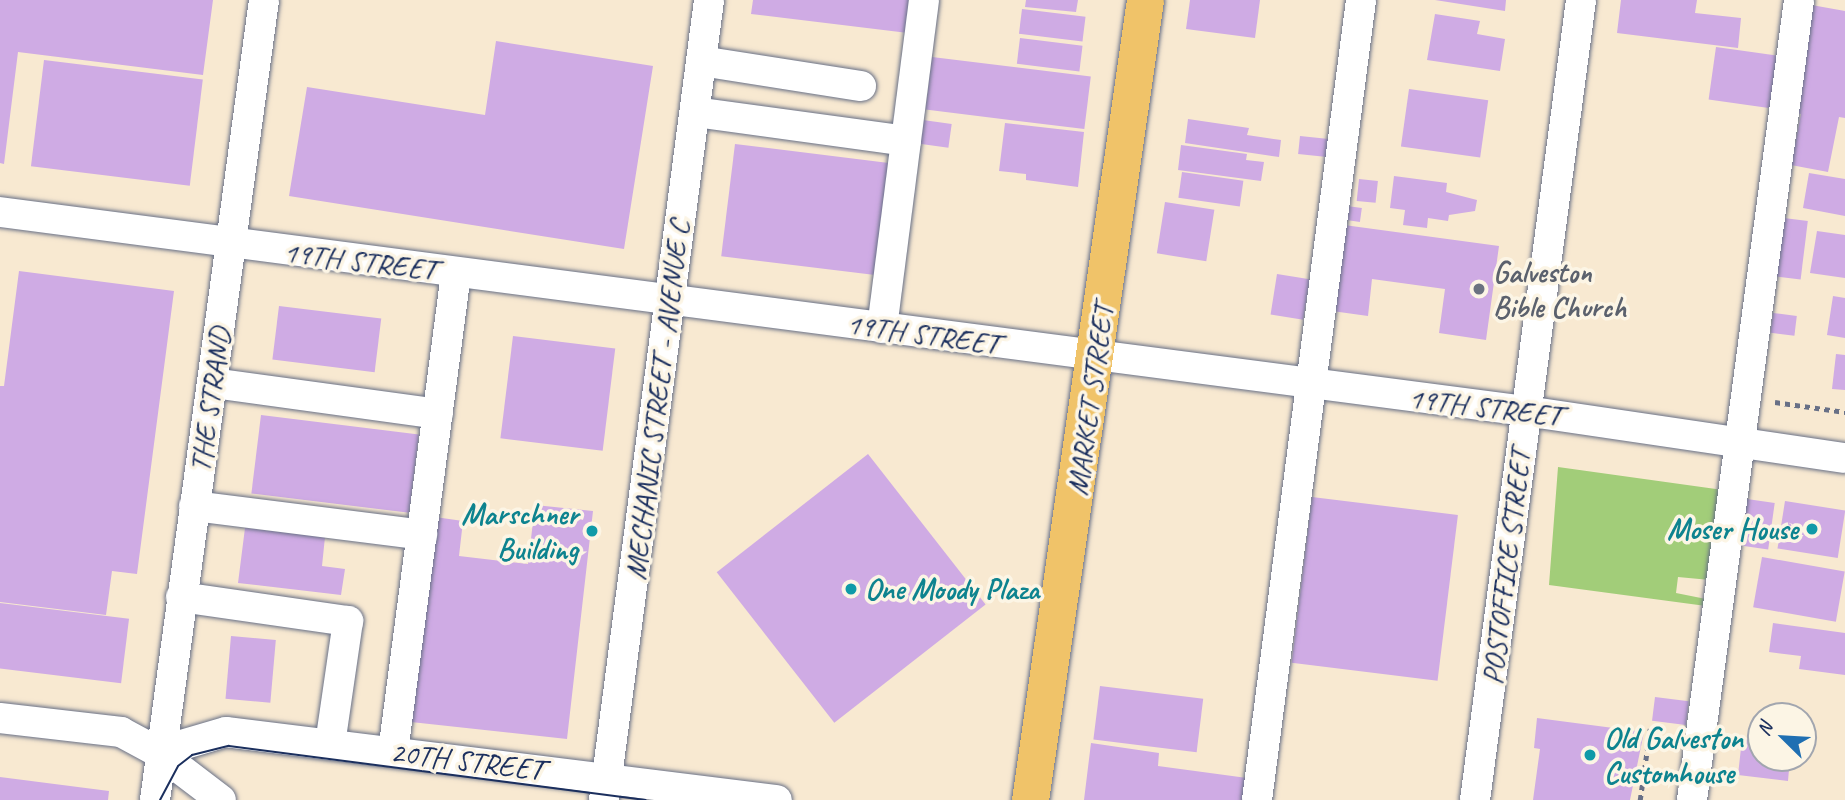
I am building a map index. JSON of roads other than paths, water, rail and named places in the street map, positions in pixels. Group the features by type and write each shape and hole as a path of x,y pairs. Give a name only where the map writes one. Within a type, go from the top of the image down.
{"main road":[{"name":"MARKET STREET","path":"1030,800 1097,357 1145,0"}],"street":[{"name":"THE STRAND","path":"155,800 158,752 213,383 264,0"},
{"name":"MECHANIC STREET - AVENUE C","path":"606,789 709,0"},
{"path":"882,328 924,0"},
{"path":"1257,800 1361,0"},
{"name":"POSTOFFICE STREET","path":"1475,800 1581,0"},
{"path":"1692,800 1738,443 1800,0"},
{"path":"701,61 861,86"},
{"path":"695,113 906,141"},
{"name":"19TH STREET","path":"0,212 232,245 1526,411 1845,458"},
{"path":"393,752 456,274"},
{"path":"213,383 438,414"},
{"path":"194,506 422,535"},
{"path":"181,597 348,621 330,744"},
{"path":"0,718 121,732 158,752 221,800"},
{"name":"20TH STREET","path":"158,752 226,732 393,752 606,789 777,800"}],"tram line":[{"path":"160,800 178,766 192,755 229,746 646,800"}],"place":[{"name":"Galveston Bible Church","path":"1479,289"},
{"name":"Moser House","path":"1812,529"},
{"name":"Marschner Building","path":"592,531"},
{"name":"One Moody Plaza","path":"851,589"},
{"name":"Old Galveston Customhouse","path":"1590,755"}]}
